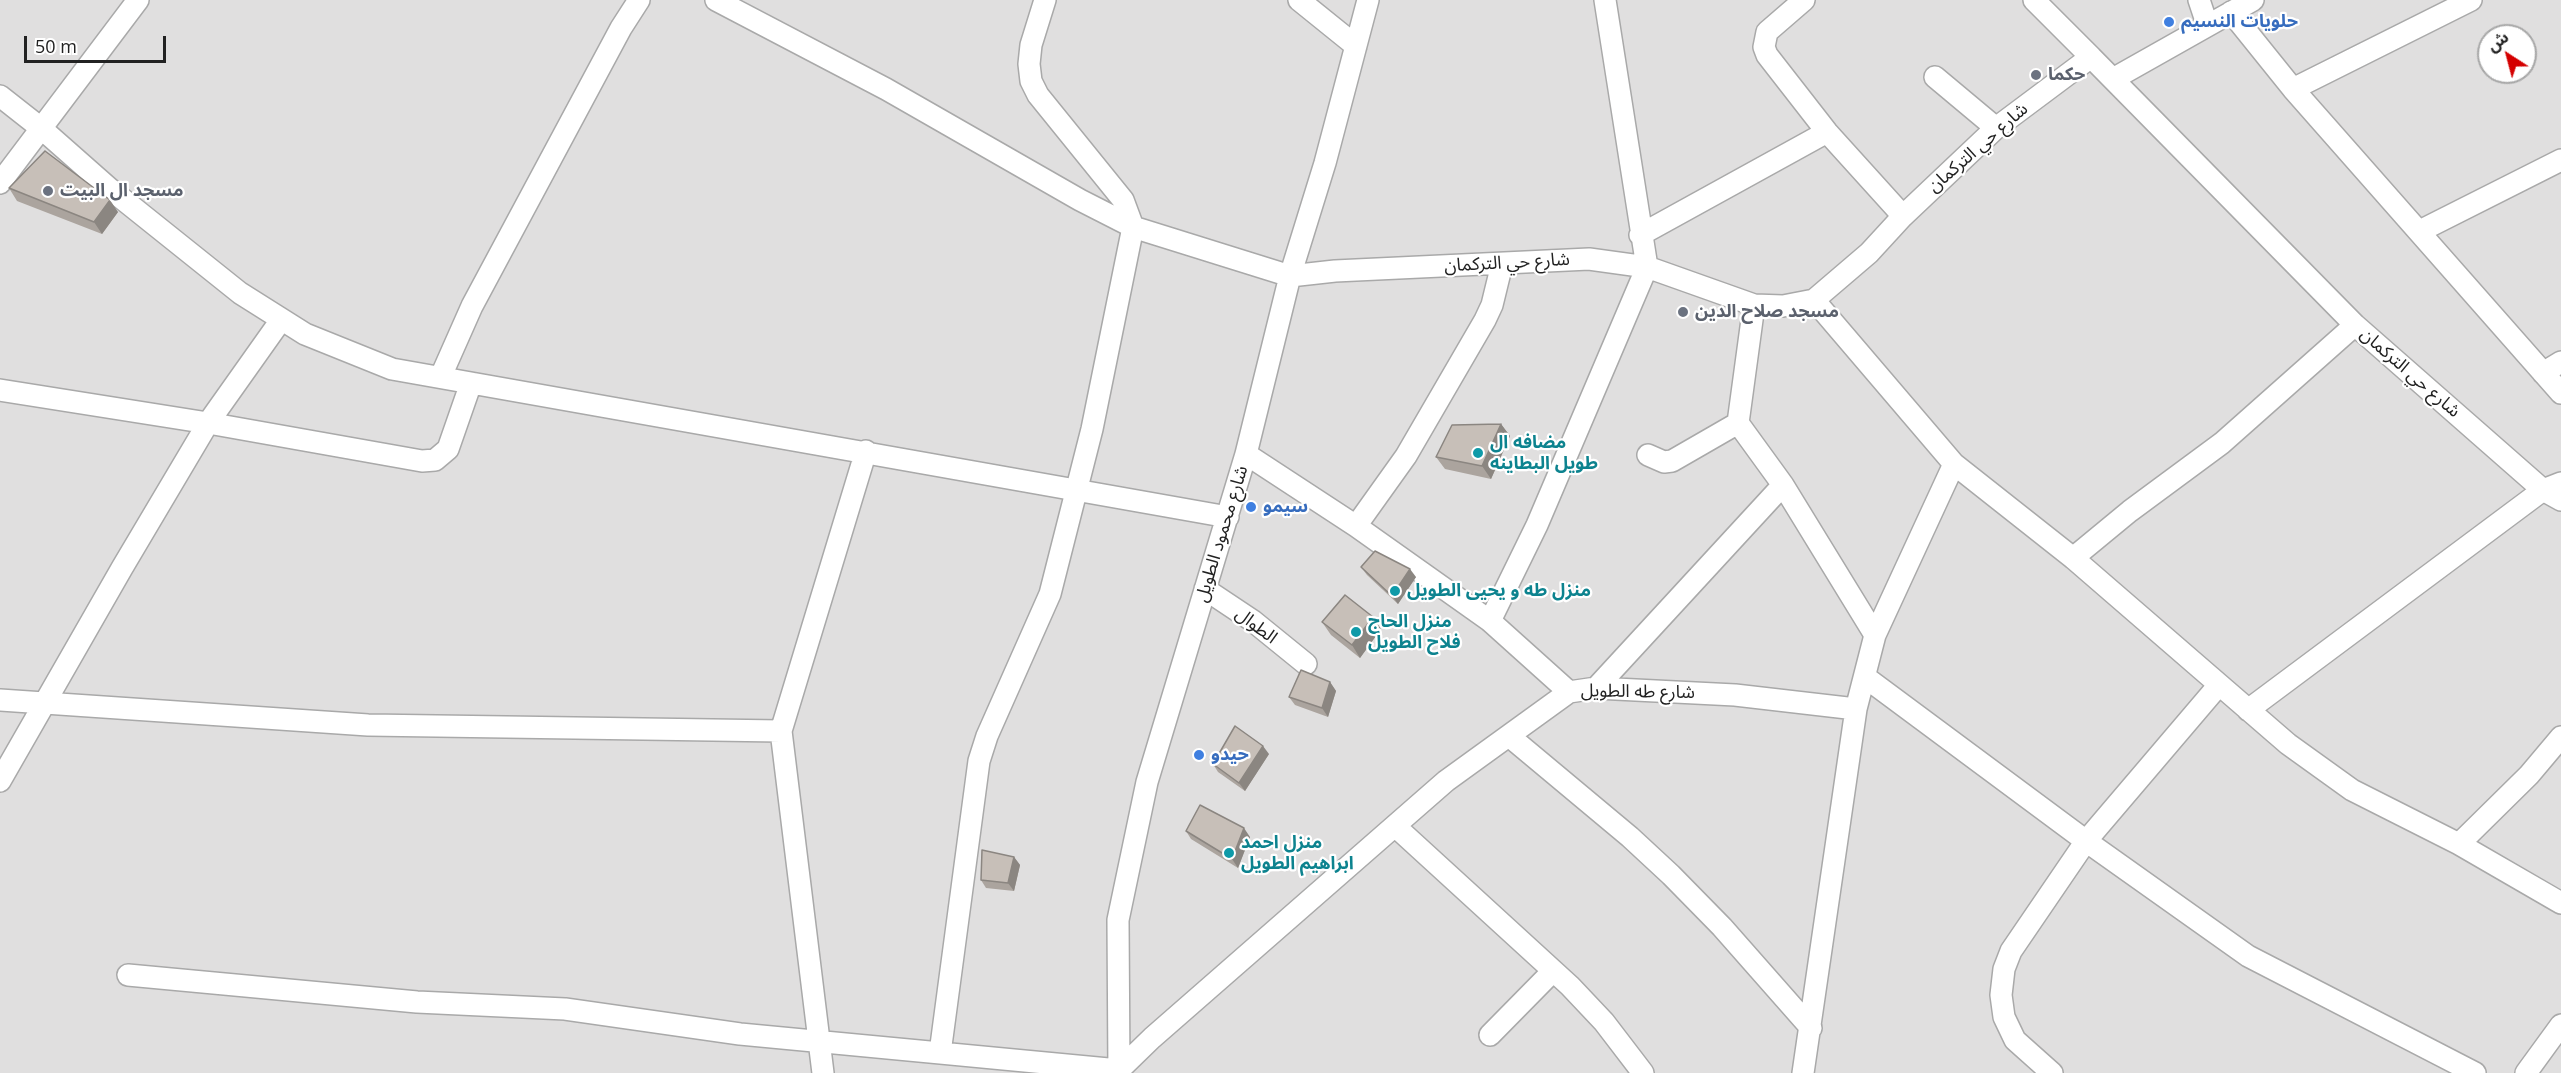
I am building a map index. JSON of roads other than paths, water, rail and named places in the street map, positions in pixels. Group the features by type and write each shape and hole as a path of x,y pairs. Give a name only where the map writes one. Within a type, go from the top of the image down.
{"street":[{"path":"0,183 138,0"},
{"path":"441,376 472,306 621,28 639,0"},
{"path":"716,0 886,89 1080,200 1133,227 1290,276"},
{"path":"940,1053 982,747 1050,594 1092,429 1133,227 1123,200 1038,95 1031,81 1029,64 1031,45 1045,0"},
{"path":"1299,0 1356,46"},
{"name":"شارع محمود الطويل","path":"1119,1072 1117,936 1121,899 1147,782 1246,454 1290,276 1325,163 1368,0"},
{"path":"1490,621 1537,525 1647,267 1640,235 1605,0"},
{"path":"1804,0 1767,32 1764,47 1767,55 1827,132 1903,216"},
{"path":"2034,0 2091,57"},
{"path":"2199,0 2207,24"},
{"path":"2113,79 2253,0"},
{"path":"2293,89 2471,0"},
{"path":"2230,12 2293,89 2420,231 2552,367 2561,393"},
{"name":"شارع حي التركمان","path":"1290,276 1343,271 1589,259 1647,267 1754,306 1783,306 1814,300 1869,253 1903,216 1996,128 2091,57 2355,325 2555,491"},
{"path":"1935,76 1996,128"},
{"path":"0,96 42,129 110,189 240,293 305,334 392,369 866,451 1228,517"},
{"path":"1640,235 1827,132"},
{"path":"2420,231 2561,160"},
{"path":"1356,526 1406,456 1485,320 1492,305 1502,264"},
{"path":"1814,300 1954,464 2073,558 2218,686 2288,744 2352,790 2458,844 2561,903"},
{"path":"1754,306 1738,423 1783,485 1875,636"},
{"path":"0,781 208,423 281,320"},
{"path":"2073,558 2130,511 2222,443 2355,325"},
{"path":"0,390 208,423 404,460 435,460 448,449 453,439 471,382"},
{"path":"1648,455 1664,462 1672,461 1738,423"},
{"path":"823,1073 782,731 866,451"},
{"name":"شارع طه الطويل","path":"1246,454 1356,526 1490,621 1569,692 1596,688 1735,695 1856,710"},
{"path":"1799,1070 1811,1028 1856,710 1875,636 1954,464"},
{"path":"1596,688 1783,485"},
{"path":"2247,710 2555,491"},
{"name":"الطوال","path":"1205,589 1252,621 1306,664"},
{"path":"1865,677 2086,841 2248,956 2475,1073"},
{"path":"2052,1073 2015,1040 2008,1025 2001,995 2004,969 2011,951 2086,841 2218,686"},
{"path":"128,975 417,1002 565,1009 741,1034 1119,1072 1152,1038 1446,781 1569,692"},
{"path":"0,700 368,725 782,731"},
{"path":"1509,736 1671,875 1722,927 1811,1028"},
{"path":"2458,844 2529,775 2561,737"},
{"path":"1395,826 1592,1009 1643,1073"},
{"path":"1490,1035 1553,971"},
{"path":"2526,1073 2561,1025"}],"place":[{"name":"حلويات النسيم","path":"2169,22"},
{"name":"حكما","path":"2036,75"},
{"name":"مسجد ال البيت","path":"48,191"},
{"name":"مسجد صلاح الدين","path":"1683,312"},
{"name":"مضافه ال طويل البطاينه","path":"1478,453"},
{"name":"سيمو","path":"1251,507"},
{"name":"منزل طه و يحيى الطويل","path":"1395,591"},
{"name":"منزل الحاج فلاح الطويل","path":"1356,632"},
{"name":"حيدو","path":"1199,755"},
{"name":"منزل احمد ابراهيم الطويل","path":"1229,853"}]}
